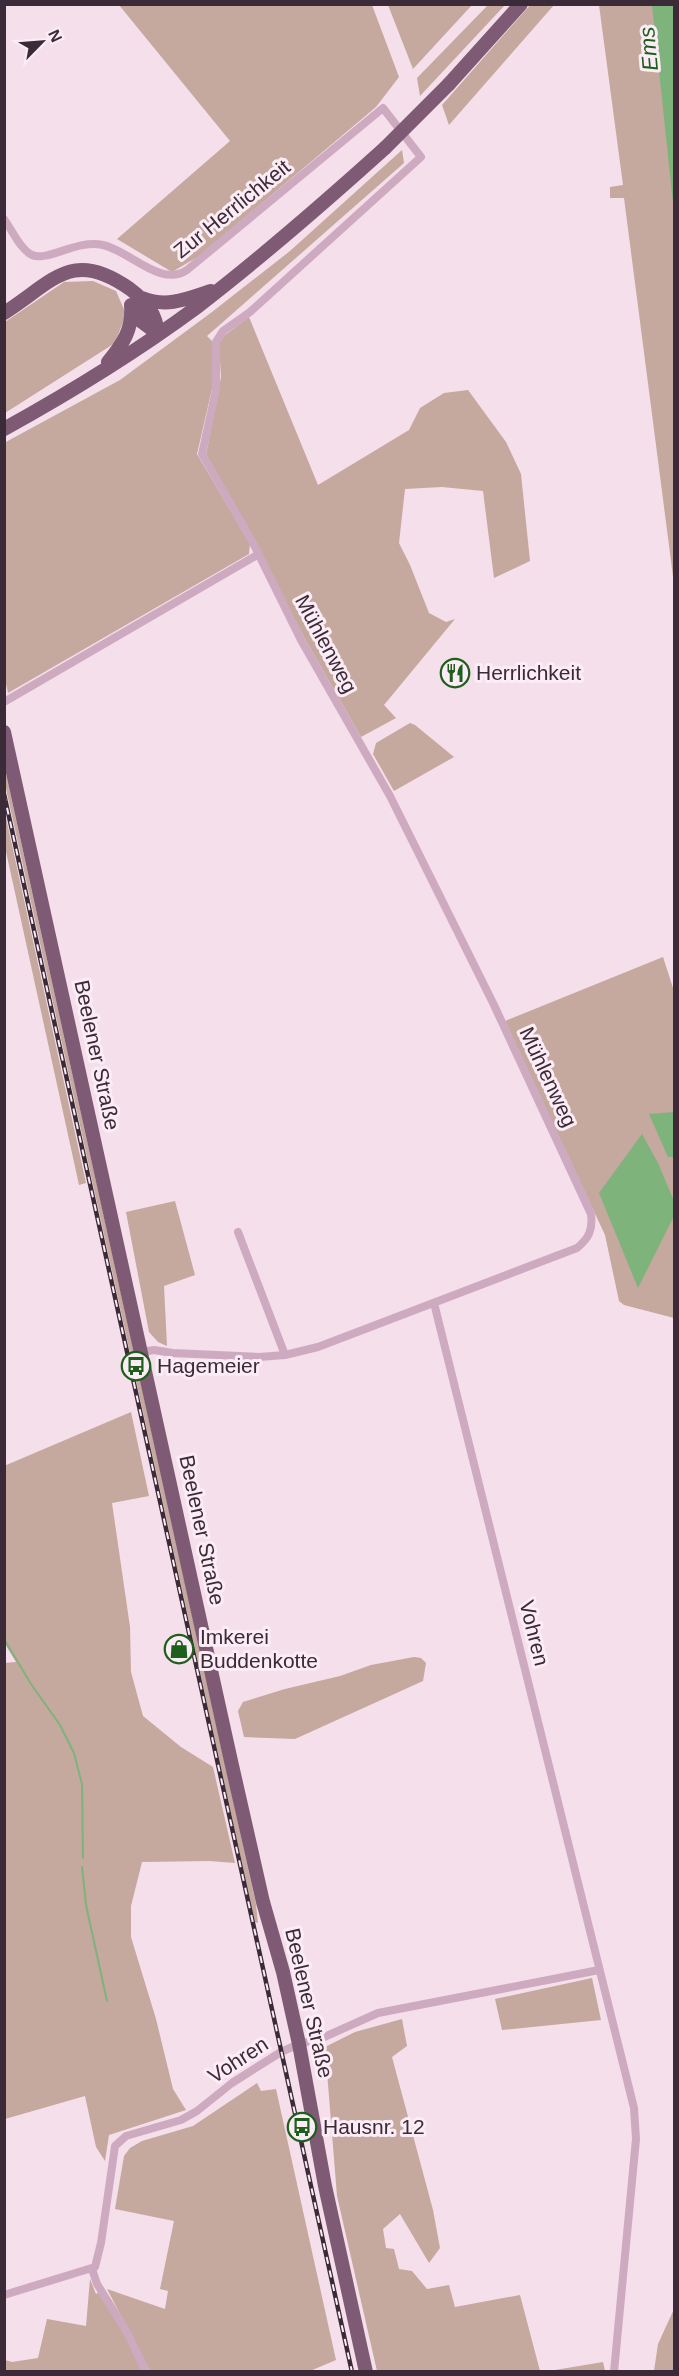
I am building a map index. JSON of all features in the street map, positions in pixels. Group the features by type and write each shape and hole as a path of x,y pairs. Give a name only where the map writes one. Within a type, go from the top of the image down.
{"main road":[{"path":"4,429 97,375 158,334 221,288 309,216 385,148 449,84 521,4"},
{"path":"4,313 55,278 70,272 86,270 101,272 120,283 135,301 142,322 158,334"},
{"path":"135,301 170,303 221,288"},
{"path":"97,375 125,340 135,301"},
{"name":"Beelener Straße","path":"4,732 262,1902 283,1972 299,2044 325,2186 366,2372"}],"street":[{"name":"Zur Herrlichkeit","path":"4,219 24,248 34,256 47,256 82,244 98,244 118,250 161,274 174,276 187,270 383,108 403,134"},
{"name":"Mühlenweg","path":"403,134 421,157 250,312 223,332 216,342 216,390 202,454 259,554 301,640 390,796 494,1005 591,1215 591,1232 586,1241 577,1248 434,1304"},
{"path":"4,702 259,554"},
{"path":"238,1232 285,1355"},
{"path":"141,1352 154,1350 238,1356 285,1355 318,1347 434,1304"},
{"name":"Vohren","path":"434,1304 634,2108 636,2139 614,2372"},
{"name":"Vohren","path":"92,2270 98,2261 115,2146 126,2136 181,2120 197,2111 261,2063 299,2044 322,2038 378,2013 599,1970"},
{"path":"4,2295 92,2270 97,2284 127,2332 146,2372"}],"shaded area":[{"path":"531,4 554,5 449,125 442,105"},
{"path":"119,5 372,5 399,77 376,107 199,256 172,272 117,239 230,141"},
{"path":"388,5 472,5 413,69"},
{"path":"488,5 505,5 420,96 417,78"},
{"path":"599,5 674,5 674,584 624,198 610,198 610,187 623,185"},
{"path":"652,5 674,5 674,212"},
{"path":"402,150 404,163 207,336 212,341 215,376 197,454 250,544 249,554 8,693 4,675 4,443 120,380 290,251"},
{"path":"93,281 116,291 126,314 115,343 5,413 5,322 64,282"},
{"path":"249,317 318,485 409,430 420,408 444,393 468,390 506,442 521,474 530,561 494,578 483,491 442,487 405,489 399,543 429,613 446,622 455,619 384,705 396,718 361,737 305,639 206,455 221,377 219,344 225,335"},
{"path":"410,723 454,757 394,791 373,754 376,743"},
{"path":"4,765 256,1904 258,1923 255,1922 5,784"},
{"path":"5,813 86,1183 79,1185 5,847"},
{"path":"663,957 674,991 674,1318 624,1305 619,1301 605,1235 505,1021"},
{"path":"674,1112 674,1157 668,1157 649,1114"},
{"path":"642,1134 658,1163 674,1201 674,1216 638,1288 599,1193"},
{"path":"175,1201 195,1275 164,1286 167,1346 158,1342 149,1332 126,1212"},
{"path":"131,1412 149,1496 112,1503 130,1627 131,1672 143,1716 181,1747 213,1767 235,1863 142,1862 131,1906 131,1937 156,2019 173,2089 186,2110 109,2135 105,2161 96,2147 85,2096 5,2119 4,1663 16,1662 5,1644 4,1466"},
{"path":"414,1657 421,1658 426,1663 423,1681 295,1739 244,1737 238,1711 243,1702 340,1676 371,1665"},
{"path":"592,1978 601,2020 502,2030 495,1999"},
{"path":"402,2019 407,2046 392,2057 433,2210 440,2248 429,2263 400,2214 383,2229 386,2248 394,2249 399,2269 412,2271 427,2289 449,2285 455,2307 520,2295 540,2371 377,2371 337,2196 325,2047 355,2032"},
{"path":"257,2083 261,2091 276,2089 336,2360 310,2371 150,2371 107,2289 165,2309 168,2291 160,2289 174,2221 115,2209 124,2156 130,2148 142,2141 193,2126"},
{"path":"90,2279 96,2294 99,2292 124,2332 142,2372 5,2372 5,2360 12,2362 38,2358 47,2319 86,2326"},
{"path":"674,2309 674,2371 654,2371 658,2344"},
{"path":"603,2362 605,2371 549,2371"}],"waterway":[{"path":"4,1639 31,1684 60,1725 74,1753 82,1784 83,1858"},
{"path":"82,1867 86,1905 107,2001"}],"railway":[{"path":"4,794 352,2372"}],"place":[{"name":"Herrlichkeit","path":"455,673"},
{"name":"Hagemeier","path":"136,1366"},
{"name":"Imkerei Buddenkotte","path":"179,1649"},
{"name":"Hausnr. 12","path":"302,2127"}],"water label":[{"name":"Ems","path":"648,49"}]}
